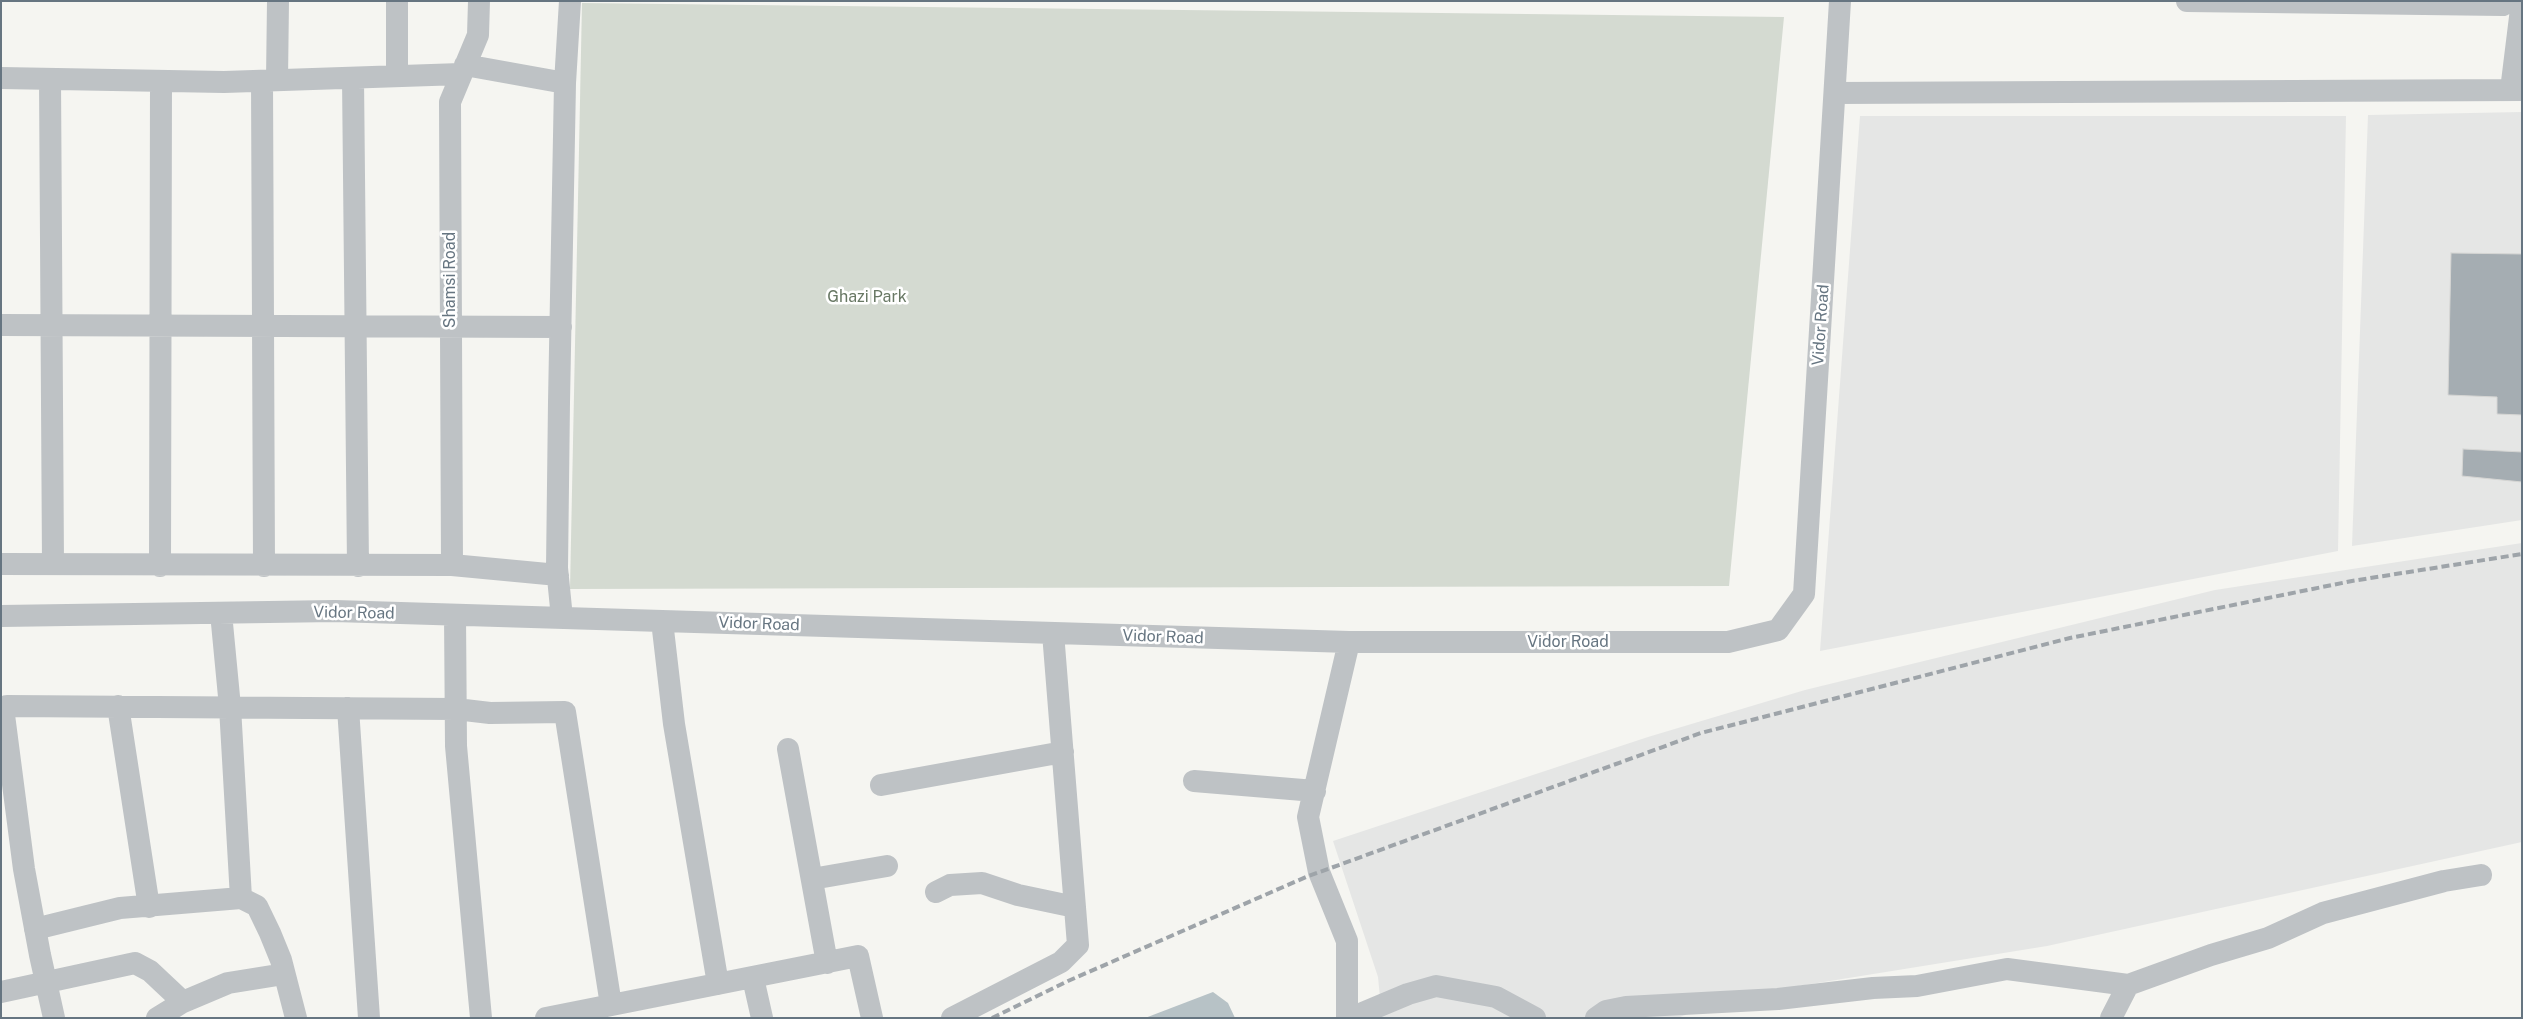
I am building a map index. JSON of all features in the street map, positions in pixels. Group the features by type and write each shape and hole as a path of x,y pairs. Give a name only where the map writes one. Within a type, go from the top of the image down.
{"street":[{"path":"264,566 263,327 269,80 278,1"},
{"path":"397,1 397,76"},
{"name":"Shamsi Road","path":"452,565 450,102 478,34 479,1"},
{"path":"562,618 558,574 561,327 565,83 570,1"},
{"name":"Vidor Road","path":"1,616 335,611 1349,642 1728,642 1778,630 1804,594 1836,93 1840,1"},
{"path":"1836,93 2516,90 2509,2 2187,1"},
{"path":"1,78 161,81 269,80 397,76 463,70 565,83"},
{"path":"50,78 53,564"},
{"path":"353,78 358,566"},
{"path":"160,566 161,81"},
{"path":"1,325 561,327"},
{"path":"1,564 160,566 452,565 558,574"},
{"path":"221,613 230,707 241,898"},
{"path":"455,615 457,755 481,1018"},
{"path":"662,621 674,724 718,984"},
{"path":"952,1018 1061,962 1078,945 1053,634"},
{"path":"1347,1018 1347,941 1319,872 1308,816 1349,642"},
{"path":"54,1018 35,929 19,830 4,716 7,706 456,709 490,713 564,712 611,1005"},
{"path":"118,706 148,907"},
{"path":"348,708 369,1018"},
{"path":"788,749 827,963"},
{"path":"882,786 1063,752"},
{"path":"1194,781 1315,791"},
{"path":"812,879 887,866"},
{"path":"1596,1018 1606,1011 1626,1007 1778,999 1873,988 1917,986 2007,969 2128,985 2211,955 2268,938 2323,913 2444,881 2481,875"},
{"path":"936,892 950,885 982,883 1018,895 1075,907"},
{"path":"35,929 120,908 241,898 257,906 270,933 296,1018"},
{"path":"546,1018 611,1005 635,1009 718,984 858,956 872,1018"},
{"path":"1,992 135,963 150,971 183,1002"},
{"path":"157,1018 183,1002 228,983 284,974"},
{"path":"753,978 762,1018"},
{"path":"2110,1018 2128,985"},
{"path":"1351,1018 1408,994 1436,986 1496,997 1535,1018"}],"shaded area":[{"path":"2522,112 2522,520 2352,546 2368,115"},
{"path":"1860,116 2346,116 2338,551 1820,651"},
{"path":"2522,543 2522,842 2047,946 1743,995 1677,1018 1382,1018 1378,977 1333,841 1648,737 1805,690 2215,590"},
{"path":"1213,992 1228,1003 1235,1018 1145,1018"}],"green space":[{"name":"Ghazi Park","path":"582,3 1784,17 1729,586 570,589"}],"building":[{"path":"2451,253 2522,254 2522,415 2497,414 2497,397 2448,395"},
{"path":"2463,449 2522,452 2522,482 2462,476"}],"railway":[{"path":"992,1018 1068,981 1306,877 1701,733 2070,638 2352,581 2522,554"}]}
